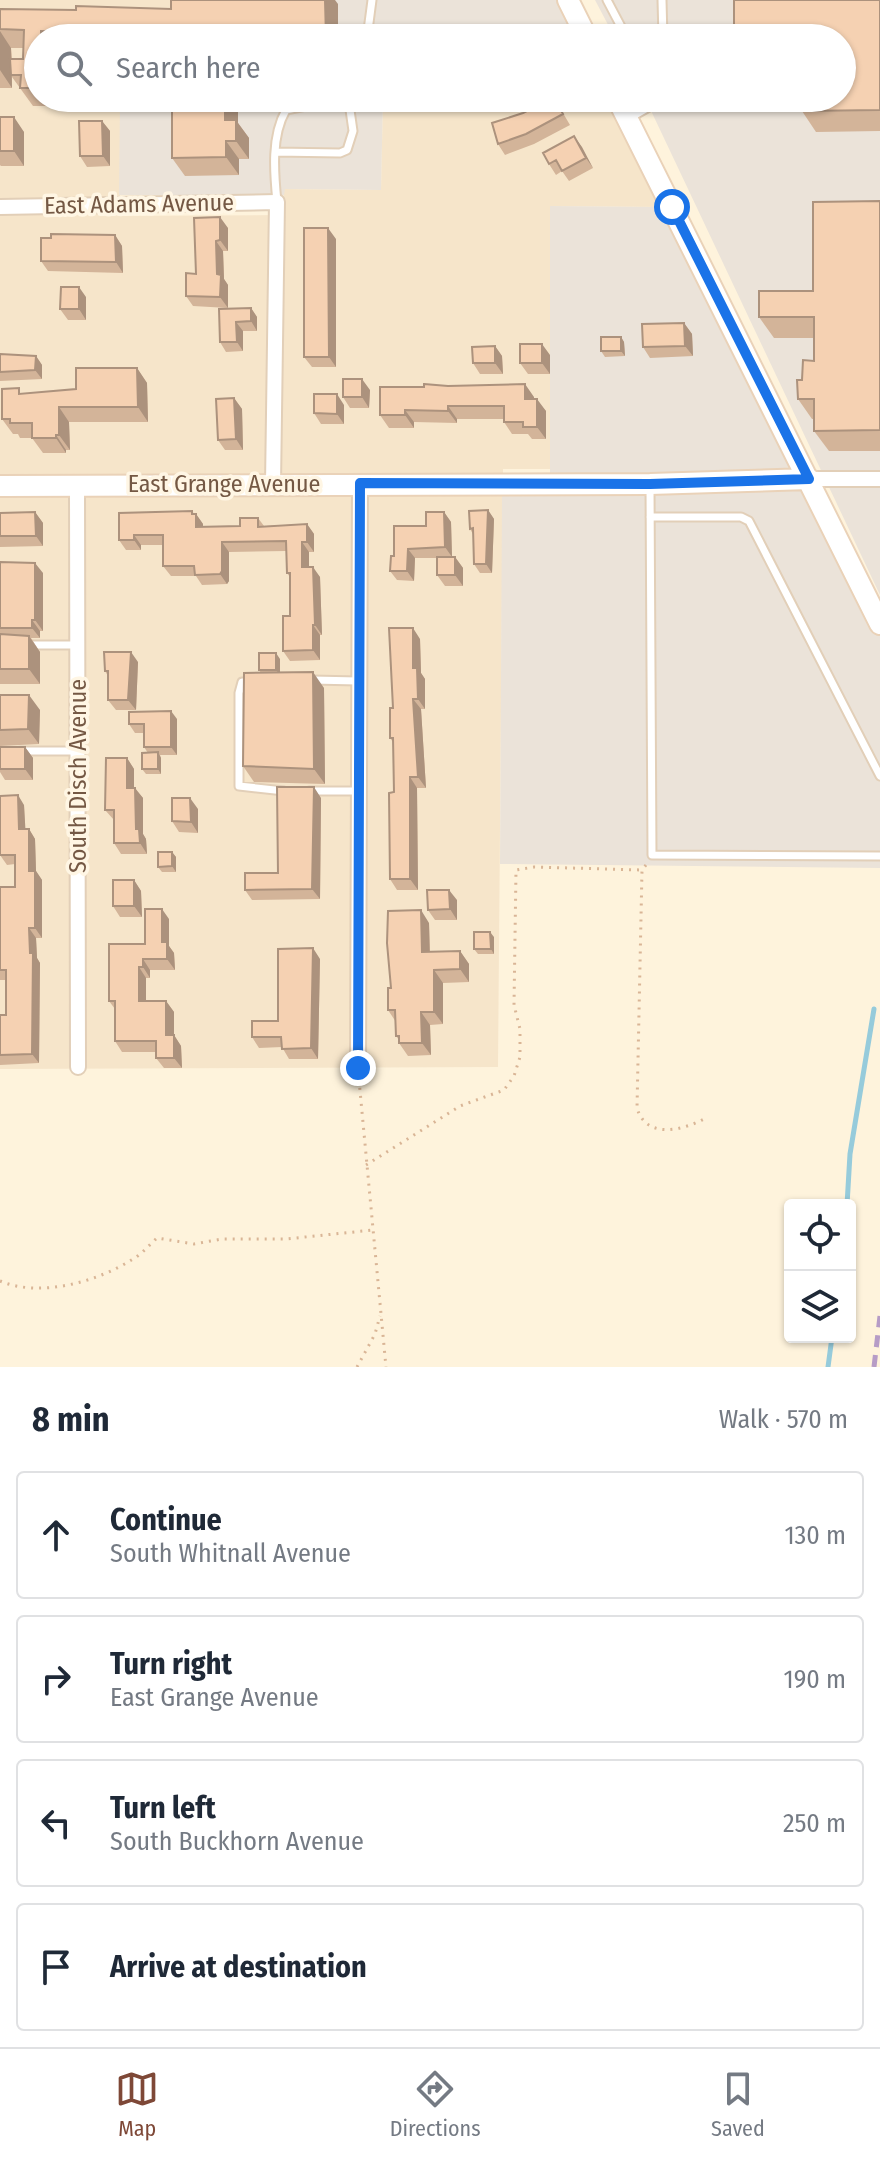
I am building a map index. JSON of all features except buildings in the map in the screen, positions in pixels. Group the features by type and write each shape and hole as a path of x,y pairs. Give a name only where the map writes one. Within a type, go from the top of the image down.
{"street":[{"path":"568,0 580,24"},
{"path":"624,112 880,624"},
{"path":"273,484 277,202"},
{"name":"East Adams Avenue","path":"0,207 277,202"},
{"name":"East Grange Avenue","path":"0,486 650,484 880,479"},
{"path":"358,1068 360,483"},
{"name":"South Disch Avenue","path":"77,485 78,1067"}],"lane":[{"path":"369,24 372,0"},
{"path":"607,0 620,24"},
{"path":"662,0 663,24"},
{"path":"277,202 277,125 285,112"},
{"path":"276,152 340,153 347,150 353,131 352,112"},
{"path":"628,119 640,112"},
{"path":"650,484 652,855 880,856"},
{"path":"650,517 741,517 749,521 880,776"},
{"path":"15,645 77,645"},
{"path":"298,680 358,681"},
{"path":"256,682 242,682 239,693 239,786 267,791 357,791"},
{"path":"16,751 78,751"}],"path":[{"path":"652,855 642,870 637,1108 647,1126 656,1129 674,1130 704,1119"},
{"path":"366,1165 460,1106 504,1090 514,1076 520,1057 520,1029 514,1005 516,870 534,867 642,870"},
{"path":"358,1068 386,1367"},
{"path":"0,1281 16,1288 35,1289 103,1275 135,1258 157,1238 194,1244 222,1239 286,1239 373,1230"},
{"path":"357,1367 375,1334 381,1313"}],"shaded area":[{"path":"0,0 185,0 185,24 24,24 24,112 120,112 120,216 283,215 284,189 381,190 383,112 617,112 664,207 550,206 550,469 503,469 498,1067 0,1069"},
{"path":"185,0 559,0 572,24 185,24"},
{"path":"595,0 880,0 880,595 652,112 856,112 856,24 608,24"},
{"path":"120,112 383,112 381,190 285,189 284,195 119,195"},
{"path":"550,206 664,207 880,636 880,868 500,864 502,493 550,491"}],"waterway":[{"path":"847,1199 850,1154 874,1009"},
{"path":"828,1367 831,1343"}],"railway":[{"path":"874,1367 880,1316"}],"route":[{"path":"358,1068 360,483 650,484 809,479 672,207"}]}
